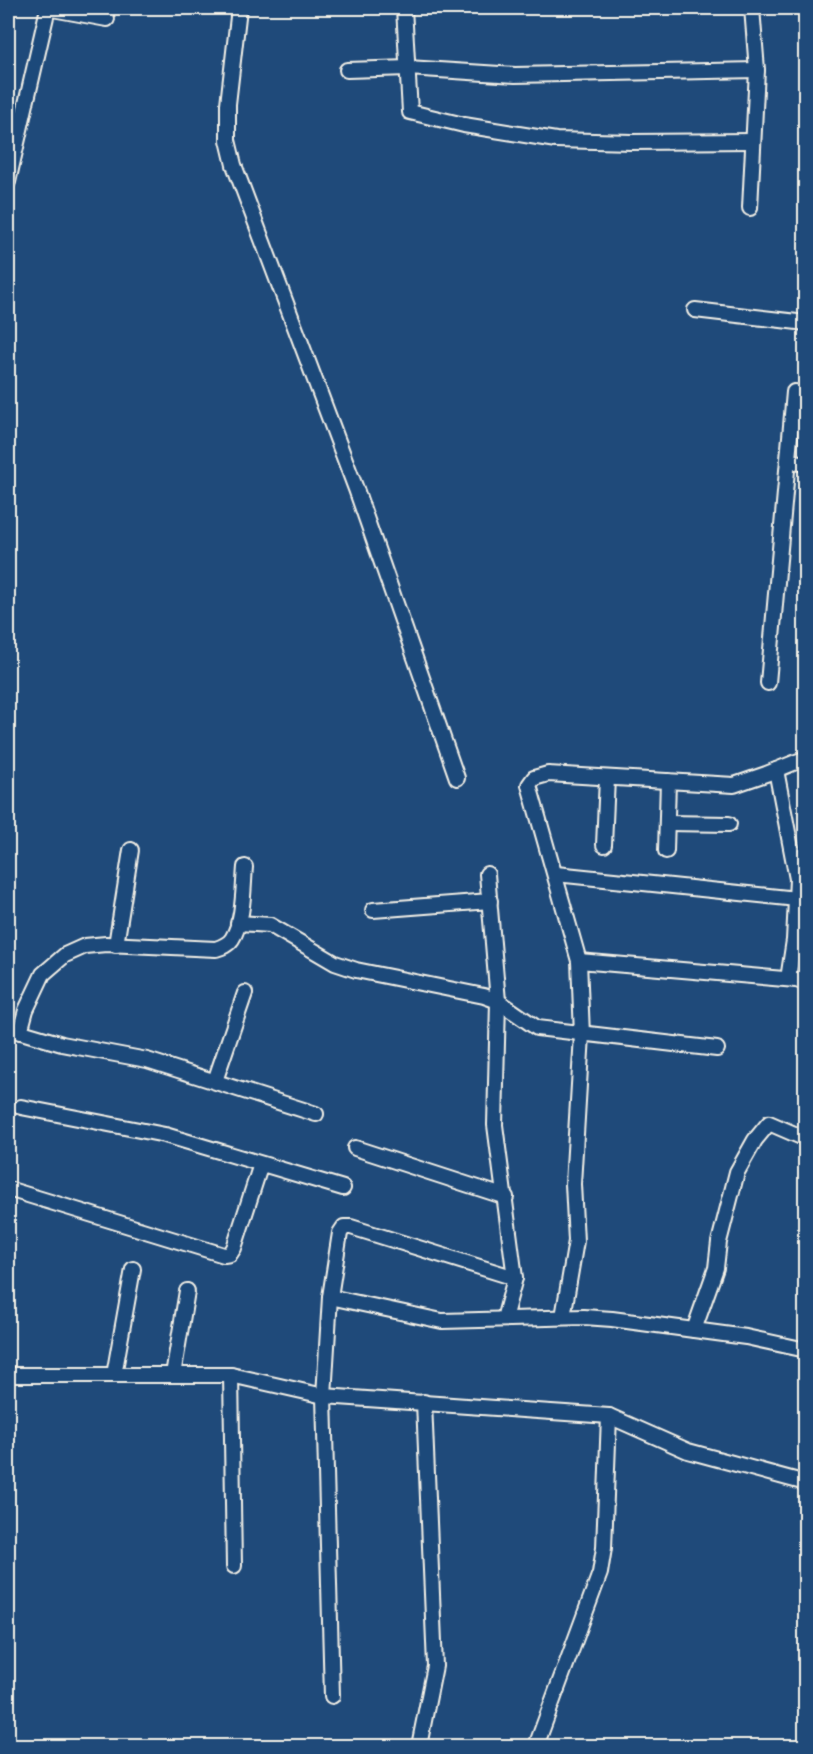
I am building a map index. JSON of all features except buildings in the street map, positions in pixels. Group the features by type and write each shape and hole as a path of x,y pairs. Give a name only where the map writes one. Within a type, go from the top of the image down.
{"street":[{"path":"8,182 47,8 107,20"},
{"path":"239,8 228,104 228,140 234,165 356,489 458,778"},
{"path":"404,8 410,112 464,125 556,140 753,141"},
{"path":"442,8 453,8"},
{"path":"750,208 757,70 752,8"},
{"path":"347,70 408,68 515,75 757,70"},
{"path":"695,310 806,323"},
{"path":"768,683 794,392 806,393"},
{"path":"788,461 806,464"},
{"path":"563,1317 576,1241 573,1184 582,1035 579,961 529,785 534,778 548,774 734,785 806,758"},
{"path":"776,770 797,879 795,940 788,979"},
{"path":"604,845 607,778"},
{"path":"666,851 668,781"},
{"path":"667,823 729,824"},
{"path":"116,945 131,850"},
{"path":"246,867 238,923 231,940 225,946 216,949 86,945 65,955 43,974 27,1010 14,1030 62,1044 147,1060 316,1114"},
{"path":"488,874 498,1001 495,1125 515,1278 504,1319"},
{"path":"556,874 797,899"},
{"path":"373,910 490,901"},
{"path":"238,923 270,926 335,963 356,970 484,996 498,1001 537,1028 582,1035 717,1048"},
{"path":"579,961 788,979 806,983"},
{"path":"214,1081 245,993"},
{"path":"21,1107 165,1135 343,1188"},
{"path":"694,1330 716,1268 719,1242 737,1172 755,1140 769,1123 806,1139"},
{"path":"355,1148 506,1197"},
{"path":"8,1189 224,1255 230,1254 234,1248 261,1164"},
{"path":"332,1696 324,1396 330,1297 340,1233 344,1227 351,1227 515,1278"},
{"path":"114,1375 133,1269"},
{"path":"173,1375 187,1292"},
{"path":"330,1297 442,1322 563,1317 612,1319 746,1337 806,1350"},
{"path":"8,1375 231,1375 324,1396 609,1416 688,1451 806,1483"},
{"path":"231,1375 234,1566"},
{"path":"419,1746 435,1666 424,1402"},
{"path":"536,1746 600,1573 604,1548 609,1416"}]}
